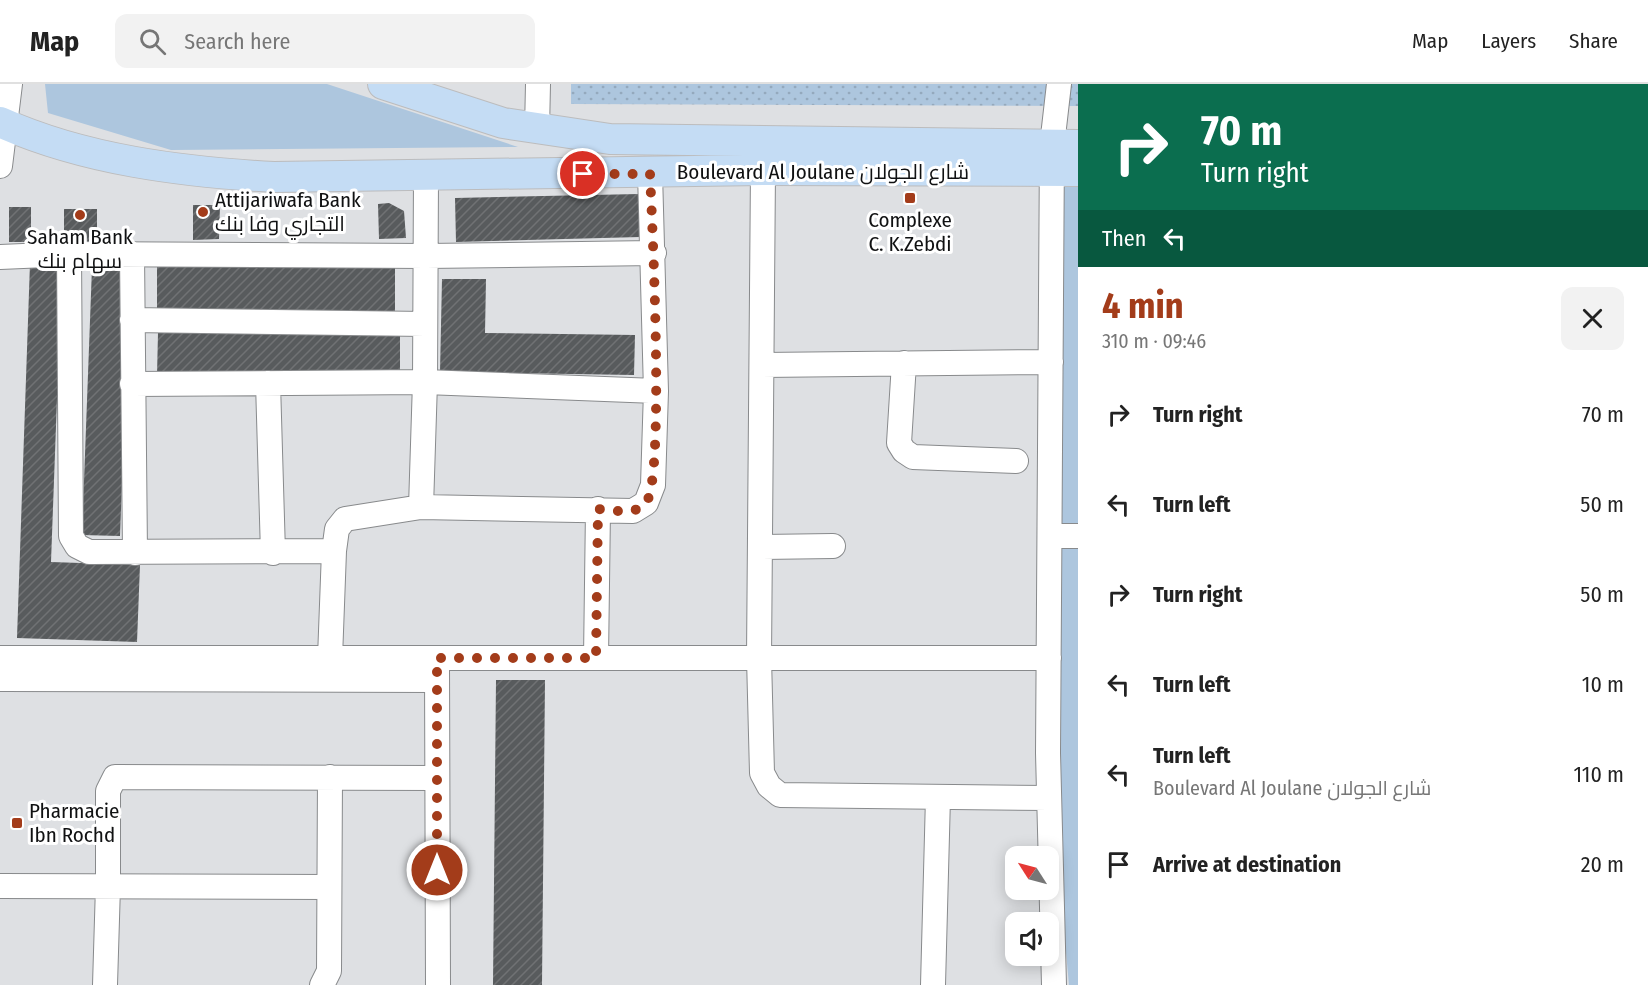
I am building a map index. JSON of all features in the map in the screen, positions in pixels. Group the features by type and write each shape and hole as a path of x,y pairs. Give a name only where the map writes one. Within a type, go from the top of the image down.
{"main road":[{"name":"Boulevard Al Joulane شارع الجولان","path":"383,84 503,123 537,130 638,140 1065,158"},
{"name":"Boulevard Al Joulane شارع الجولان","path":"2,123 38,138 105,155 201,172 304,178 650,174 1065,158"}],"street":[{"path":"0,166 2,123 10,84"},
{"path":"537,84 537,130"},
{"path":"1054,985 1049,798 1049,658 1051,362 1065,158 1059,84"},
{"path":"763,170 759,658 762,773 769,786 780,795 1049,798"},
{"path":"330,658 334,551 337,529 345,519 421,507 633,511 646,503 653,485 656,391 654,253 650,174"},
{"path":"421,507 425,382 426,176"},
{"path":"0,257 69,254 426,256 654,253"},
{"path":"69,254 71,536 77,546 89,552 135,553 334,551"},
{"path":"132,254 135,553"},
{"path":"132,320 425,324"},
{"path":"762,364 1051,362"},
{"path":"904,363 899,443 904,451 913,457 1016,461"},
{"path":"132,384 425,382 656,391"},
{"path":"268,383 273,553"},
{"path":"596,658 598,509"},
{"path":"1050,536 1078,536"},
{"path":"760,547 833,546"},
{"path":"0,658 330,658 437,669"},
{"path":"0,679 437,669 596,658 1049,658"},
{"path":"437,669 438,985"},
{"path":"105,985 108,791 115,777 437,778"},
{"path":"322,985 329,971 330,777"},
{"path":"933,985 938,797"},
{"path":"0,886 329,887"}],"shaded area":[{"path":"45,84 327,84 518,147 171,150 48,113"},
{"path":"571,84 1078,84 1078,106 571,104"},
{"path":"1052,171 1078,171 1078,985 1069,985 1059,875 1059,846 1056,846 1048,753"}],"building":[{"path":"639,194 640,237 456,242 455,198"},
{"path":"389,203 404,211 406,238 379,239 378,204"},
{"path":"193,205 220,205 219,239 193,240"},
{"path":"9,207 31,207 31,242 9,242"},
{"path":"64,209 97,209 97,241 64,241"},
{"path":"30,263 62,263 51,562 140,565 137,642 17,638"},
{"path":"395,266 395,316 157,316 157,267"},
{"path":"92,267 130,268 120,536 82,535"},
{"path":"442,279 486,279 485,333 635,335 634,375 440,372"},
{"path":"400,332 400,373 157,375 158,333"},
{"path":"496,680 545,680 542,985 493,985"}],"place":[{"name":"Complexe C. K.Zebdi","path":"910,198"},
{"name":"Attijariwafa Bank التجاري وفا بنك","path":"203,212"},
{"name":"Saham Bank سهام بنك","path":"80,215"},
{"name":"Pharmacie Ibn Rochd","path":"17,823"}],"route":[{"path":"437,870 437,658 596,658 598,509 633,511 646,503 653,485 656,391 654,253 650,174 583,174"}]}
